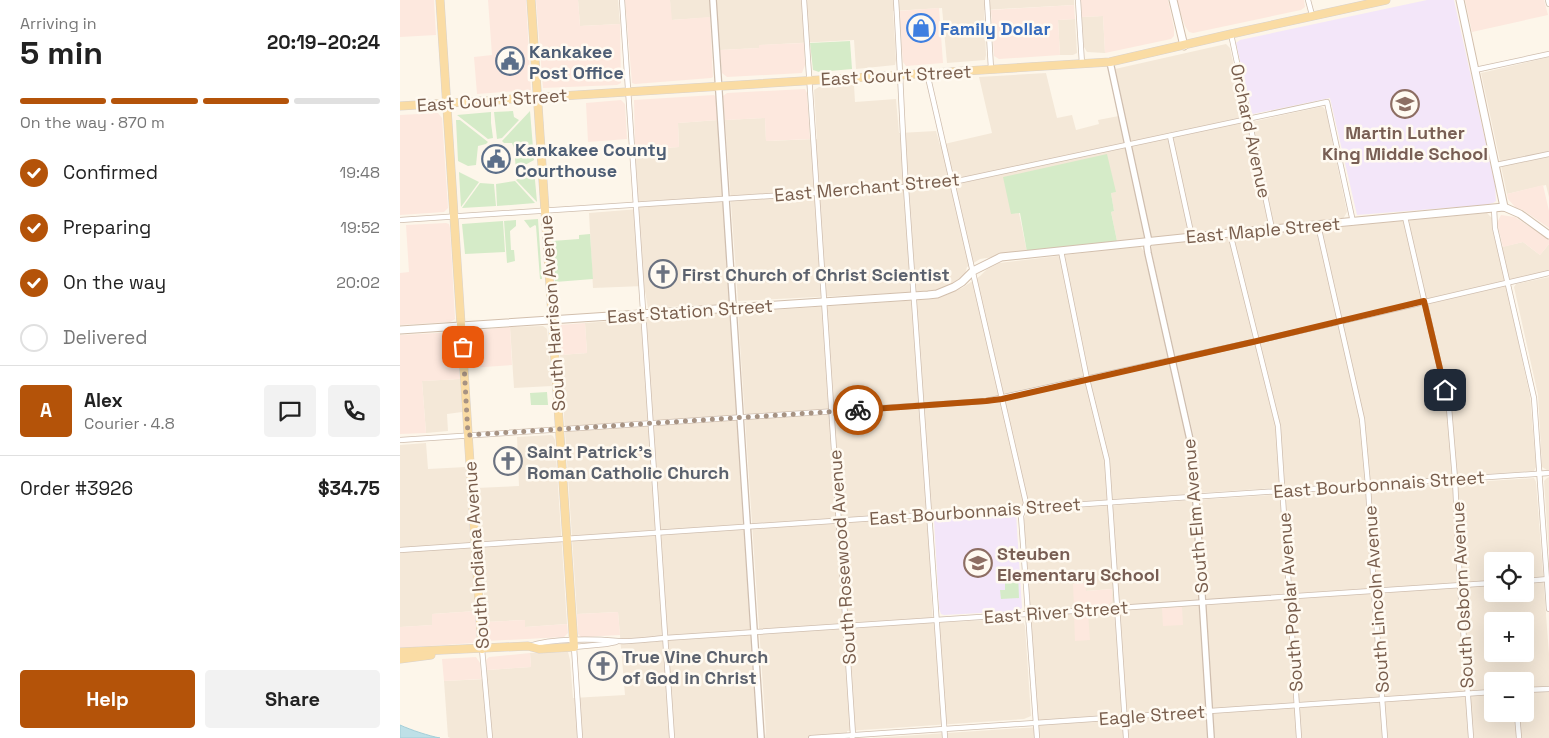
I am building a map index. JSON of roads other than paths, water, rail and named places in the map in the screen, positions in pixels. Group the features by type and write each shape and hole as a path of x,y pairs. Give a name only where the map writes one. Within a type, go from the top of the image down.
{"main road":[{"name":"South Indiana Avenue","path":"440,0 482,649"},
{"name":"South Harrison Avenue","path":"531,0 574,644"},
{"path":"1173,0 1184,46"},
{"name":"East Court Street","path":"400,106 1110,62 1312,15 1386,0"},
{"path":"1460,0 1504,207 1520,214 1549,234"},
{"name":"East Maple Street","path":"973,271 1001,257 1230,232 1504,207"},
{"name":"East Station Street","path":"400,330 937,294 962,282 973,271"},
{"name":"East River Street","path":"400,652 528,646 539,649 574,644"},
{"name":"East River Street","path":"400,659 482,649"}],"street":[{"path":"622,0 672,738"},
{"path":"713,0 760,738"},
{"name":"South Rosewood Avenue","path":"804,0 853,737"},
{"path":"896,0 906,187 945,738"},
{"path":"987,0 991,69"},
{"path":"1078,0 1082,64"},
{"path":"1308,0 1312,15"},
{"path":"1548,0 1549,4"},
{"name":"Orchard Avenue","path":"1231,34 1272,229"},
{"path":"1475,70 1549,54"},
{"name":"South Elm Avenue","path":"1110,62 1149,242 1147,246 1148,253 1193,453 1212,738"},
{"path":"928,73 1026,503 1021,516 1037,738"},
{"name":"East Merchant Street","path":"400,220 906,187 952,182 1327,102 1353,222"},
{"path":"1170,136 1192,237"},
{"path":"1496,165 1549,154"},
{"path":"1494,208 1495,228 1534,398 1549,609"},
{"name":"South Osborn Avenue","path":"1405,217 1449,408 1471,738"},
{"name":"South Lincoln Avenue","path":"1318,225 1362,419 1385,738"},
{"name":"South Poplar Avenue","path":"1230,232 1278,426 1299,738"},
{"path":"1061,251 1087,379 1107,460 1126,738"},
{"path":"400,440 1002,399 1549,273"},
{"name":"East Bourbonnais Street","path":"400,550 1549,473"},
{"path":"1534,580 1548,579"},
{"name":"East River Street","path":"574,644 606,644 619,641 1484,584"},
{"name":"South Harrison Avenue","path":"574,644 580,738"},
{"name":"South Indiana Avenue","path":"482,649 490,738"},
{"path":"1534,690 1549,689"},
{"name":"Eagle Street","path":"811,738 853,737 944,729 1383,701 1484,693"},
{"path":"1518,722 1519,738"}],"water":[{"path":"400,725 420,733 440,738 400,738"}],"place":[{"name":"Family Dollar","path":"921,28"},
{"name":"Kankakee Post Office","path":"510,61"},
{"name":"Martin Luther King Middle School","path":"1405,104"},
{"name":"Kankakee County Courthouse","path":"496,159"},
{"name":"First Church of Christ Scientist","path":"663,274"},
{"name":"Saint Patrick's Roman Catholic Church","path":"508,461"},
{"name":"Steuben Elementary School","path":"978,563"},
{"name":"True Vine Church of God in Christ","path":"603,666"}]}
